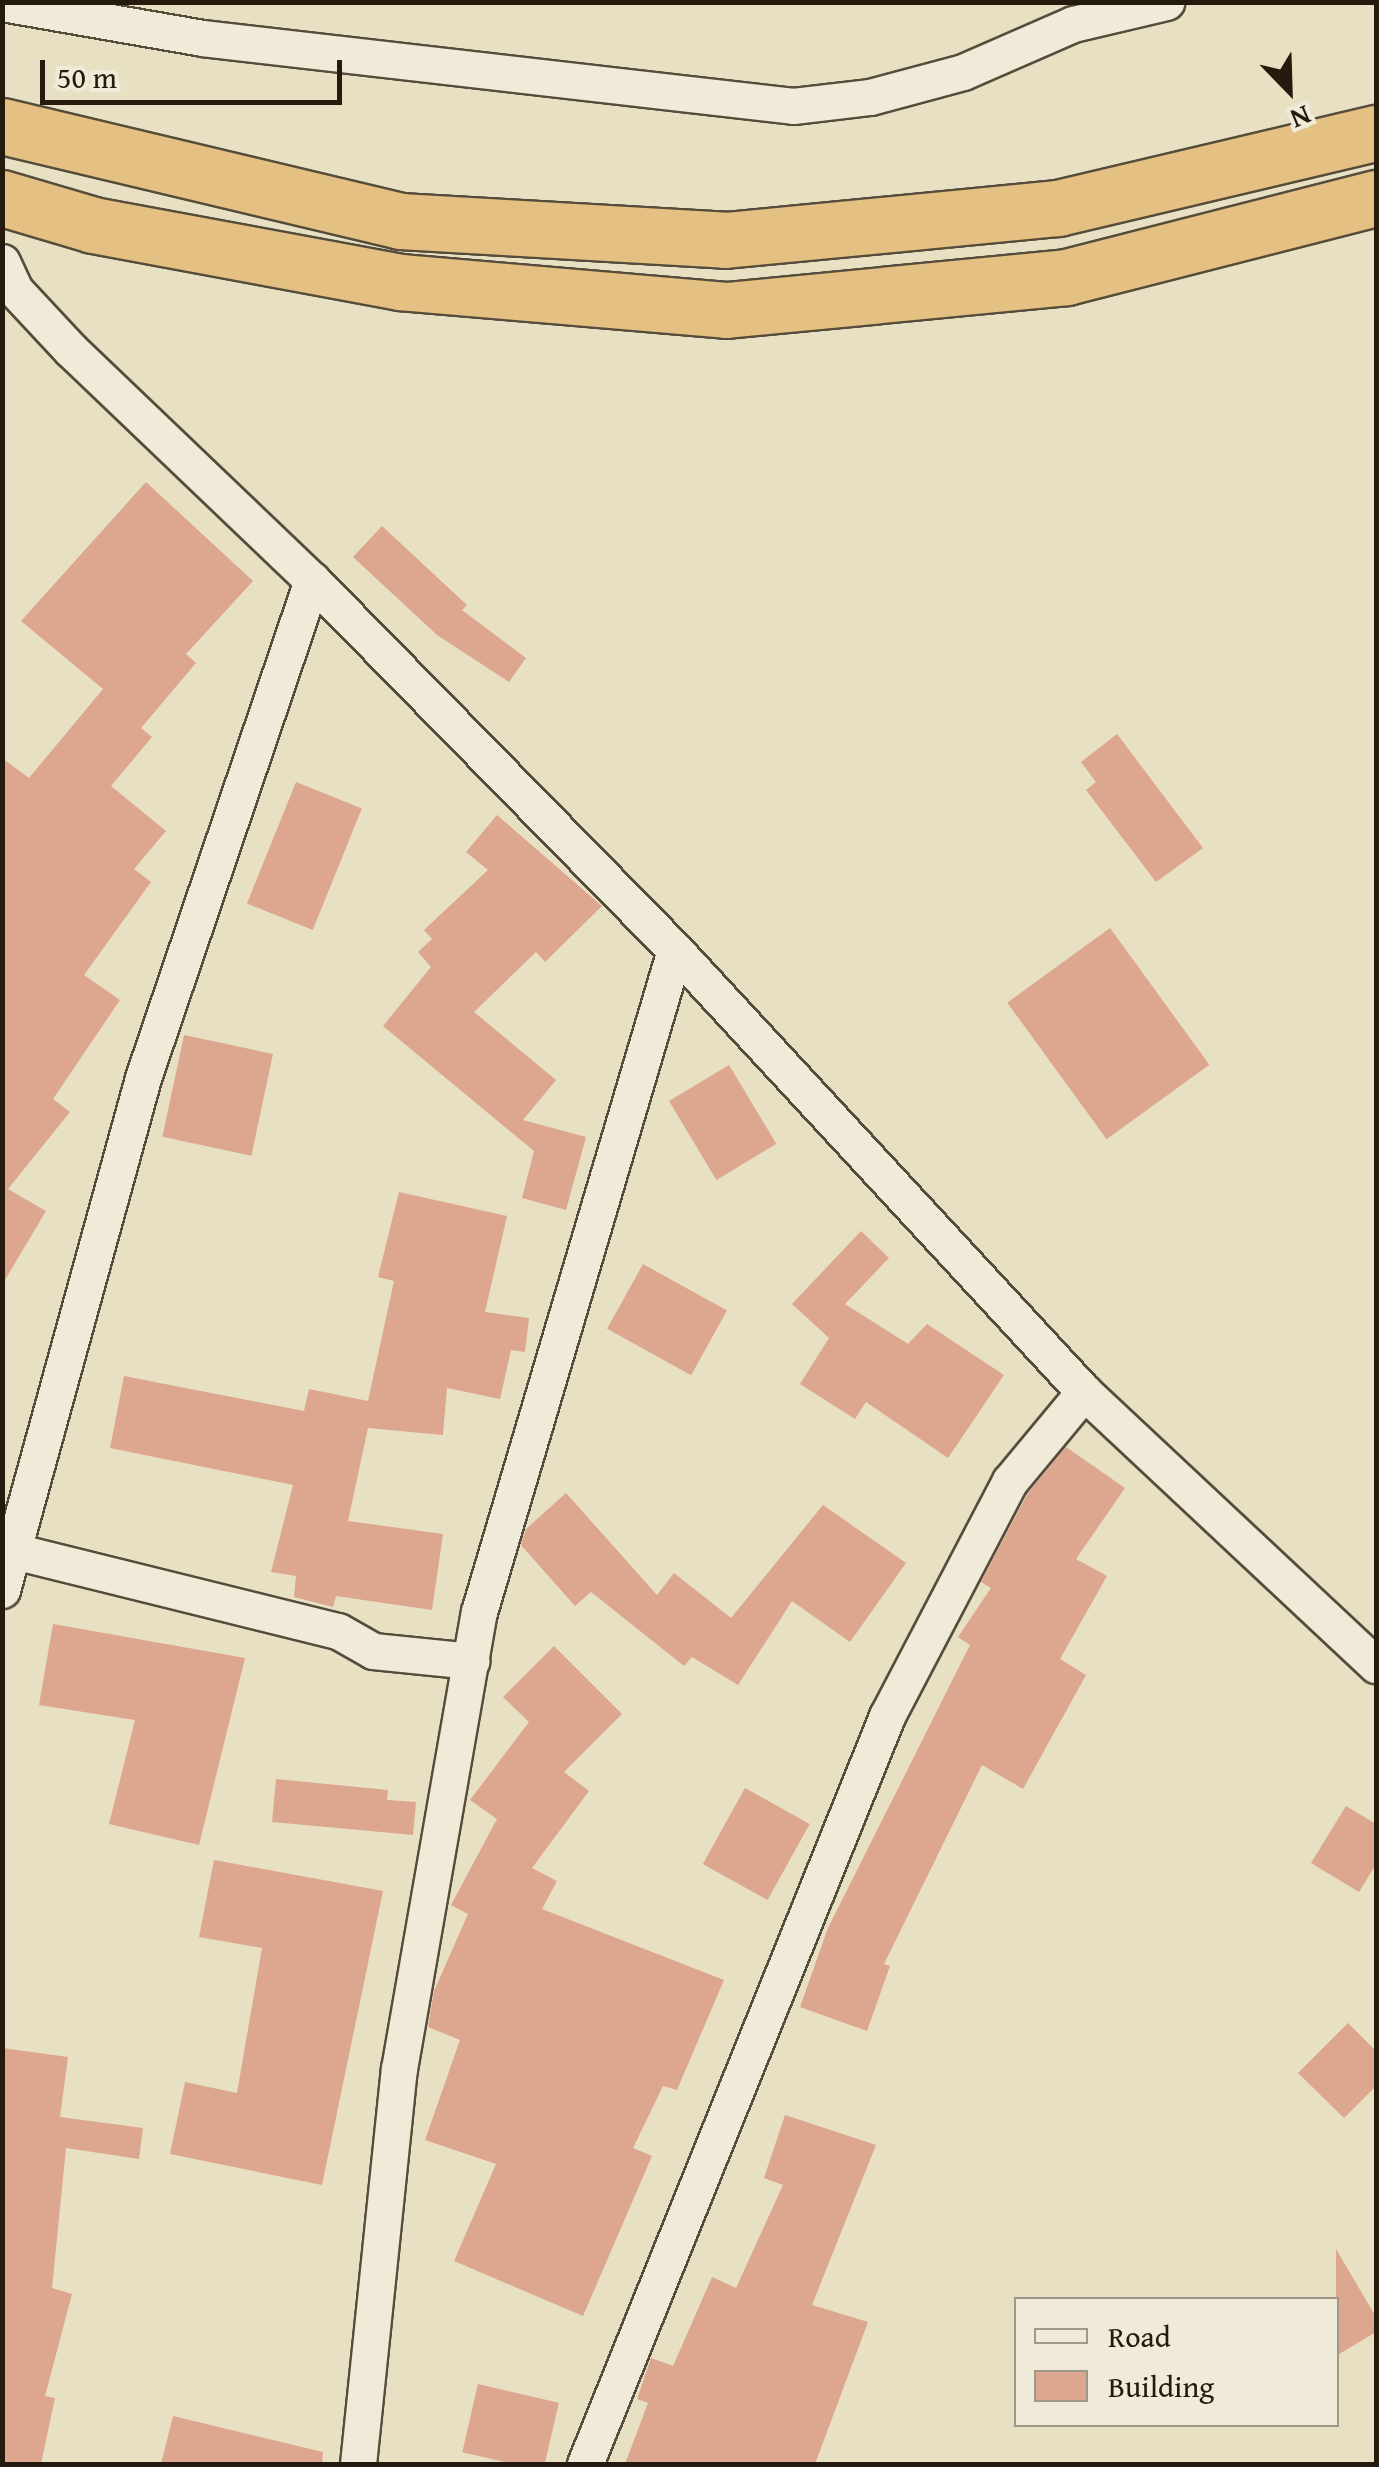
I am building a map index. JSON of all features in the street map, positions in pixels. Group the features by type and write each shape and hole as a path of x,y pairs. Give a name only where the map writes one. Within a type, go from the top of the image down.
{"highway":[{"path":"2,126 400,221 725,240 1058,208 1376,133"},
{"path":"2,198 93,225 400,282 726,310 1066,277 1376,198"}],"street":[{"path":"2,3 202,38 793,106 945,77 1073,24 1166,2"},
{"path":"7,287 312,580 675,950 1084,1392 1376,1665"},
{"path":"2,1590 143,1078 312,580"},
{"path":"358,2464 399,2070 471,1661 675,950"},
{"path":"585,2464 887,1716 1010,1481 1084,1392"},
{"path":"14,1551 338,1631 373,1651 471,1661"}],"building":[{"path":"146,482 253,581 186,654 196,663 141,728 152,737 111,786 166,831 134,869 151,882 84,975 120,1000 53,1099 70,1112 8,1189 46,1211 2,1285 2,758 29,778 103,689 21,621"},
{"path":"382,526 467,605 462,610 526,658 509,682 437,635 353,557"},
{"path":"1117,734 1203,848 1156,882 1086,790 1096,782 1081,762"},
{"path":"296,782 362,809 313,930 247,903"},
{"path":"497,815 602,906 545,962 536,952 474,1012 556,1080 523,1120 586,1137 566,1210 522,1198 534,1151 383,1026 431,967 418,952 432,939 424,930 488,870 466,852"},
{"path":"1110,928 1209,1065 1107,1139 1007,1003"},
{"path":"184,1035 273,1054 251,1156 162,1137"},
{"path":"729,1065 776,1144 716,1180 669,1101"},
{"path":"399,1192 507,1216 485,1312 529,1318 525,1352 511,1350 500,1399 447,1388 443,1435 368,1428 348,1521 443,1534 432,1610 336,1596 333,1607 294,1597 296,1576 271,1572 293,1485 110,1448 124,1376 304,1411 309,1389 368,1401 394,1281 378,1277"},
{"path":"861,1231 889,1258 845,1304 908,1344 927,1324 1004,1375 948,1458 866,1402 855,1419 800,1384 829,1338 792,1304"},
{"path":"643,1264 727,1311 691,1375 607,1329"},
{"path":"1066,1447 1125,1488 1076,1559 1107,1576 1060,1659 1086,1675 1023,1789 982,1765 884,1964 890,1966 867,2031 800,2007 828,1928 970,1645 958,1637 991,1588 981,1582 1028,1493"},
{"path":"566,1493 657,1595 674,1573 731,1618 823,1505 906,1563 850,1642 792,1601 738,1685 692,1657 684,1666 591,1592 575,1606 521,1545 526,1529"},
{"path":"53,1624 245,1658 199,1845 109,1824 135,1720 39,1705"},
{"path":"554,1646 622,1714 564,1772 589,1791 532,1868 557,1881 542,1909 724,1980 677,2090 663,2086 633,2148 652,2156 583,2316 454,2261 496,2164 425,2140 460,2040 428,2027 434,1991 468,1914 451,1905 497,1819 470,1800 529,1722 503,1697"},
{"path":"276,1779 388,1790 387,1800 416,1802 413,1835 272,1822"},
{"path":"745,1788 810,1824 768,1900 703,1864"},
{"path":"1346,1806 1376,1824 1376,1864 1359,1892 1311,1863"},
{"path":"214,1860 383,1891 322,2185 170,2154 185,2082 237,2093 262,1948 199,1937"},
{"path":"1348,2023 1376,2051 1376,2086 1344,2118 1298,2073"},
{"path":"2,2048 68,2057 60,2117 143,2128 139,2159 66,2148 52,2288 72,2294 45,2396 55,2398 41,2464 2,2464"},
{"path":"785,2115 876,2145 812,2305 868,2322 815,2464 625,2464 648,2403 637,2399 651,2358 673,2366 712,2277 736,2288 783,2185 764,2178"},
{"path":"1336,2249 1376,2317 1376,2332 1339,2354 1339,2297"},
{"path":"478,2384 559,2403 545,2464 513,2464 462,2452"},
{"path":"173,2416 323,2452 322,2464 161,2464"}]}
